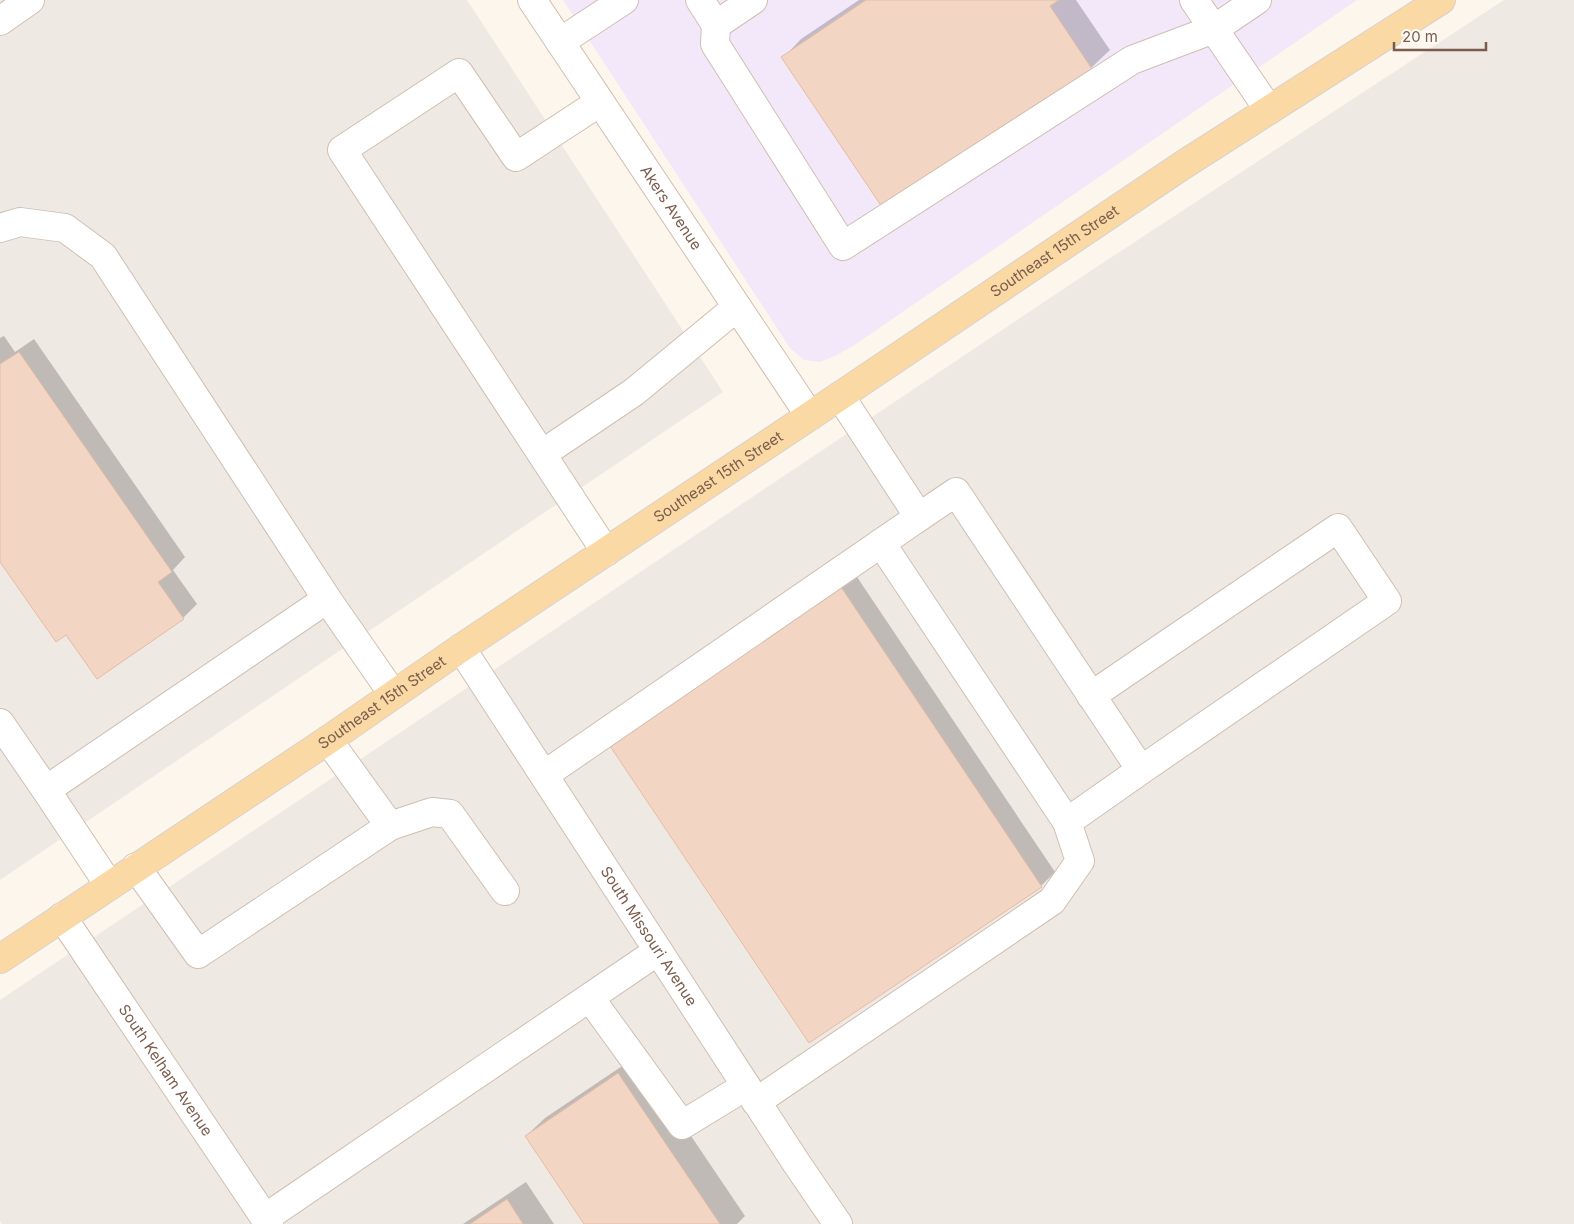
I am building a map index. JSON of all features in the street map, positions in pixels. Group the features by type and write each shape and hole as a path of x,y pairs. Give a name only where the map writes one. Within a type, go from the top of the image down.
{"main road":[{"name":"Southeast 15th Street","path":"0,959 1183,165 1441,0"}],"street":[{"path":"0,21 30,0"},
{"name":"Akers Avenue","path":"532,0 810,416"},
{"path":"560,42 624,0"},
{"path":"700,0 716,25 715,44 842,246 1132,60 1214,29 1257,0"},
{"path":"716,25 753,0"},
{"path":"1194,0 1269,110"},
{"path":"600,102 516,157 459,73 342,150 606,552"},
{"path":"0,228 20,222 66,228 102,256 327,600 393,694"},
{"path":"542,454 634,392 737,307"},
{"path":"840,396 919,517"},
{"path":"544,775 956,492 1141,770"},
{"path":"1066,822 1387,601 1338,528 1091,696"},
{"path":"590,998 682,1125 751,1094 1052,901 1080,861 1066,822 881,543"},
{"path":"46,790 327,600"},
{"name":"South Missouri Avenue","path":"461,648 658,952 838,1224"},
{"path":"0,723 109,885"},
{"path":"328,740 390,826"},
{"path":"136,867 198,954 390,826 432,812 450,814 505,891"},
{"name":"South Kelham Avenue","path":"62,917 267,1221"},
{"path":"267,1221 658,952"}],"shaded area":[{"path":"0,0 467,0 723,392 0,880"},
{"path":"563,0 1357,0 853,346 820,362 804,360 790,348"},
{"path":"1504,0 1574,0 1574,1224 2,1224 0,1221 0,1000 1089,272"}],"building":[{"path":"866,0 1059,0 1050,6 1092,69 884,210 781,57"},
{"path":"19,352 172,572 158,582 184,619 97,679 66,635 56,642 0,562 0,364"},
{"path":"841,587 1042,887 809,1043 608,743"},
{"path":"618,1073 720,1224 584,1224 525,1136"},
{"path":"507,1199 523,1224 470,1224"}]}
